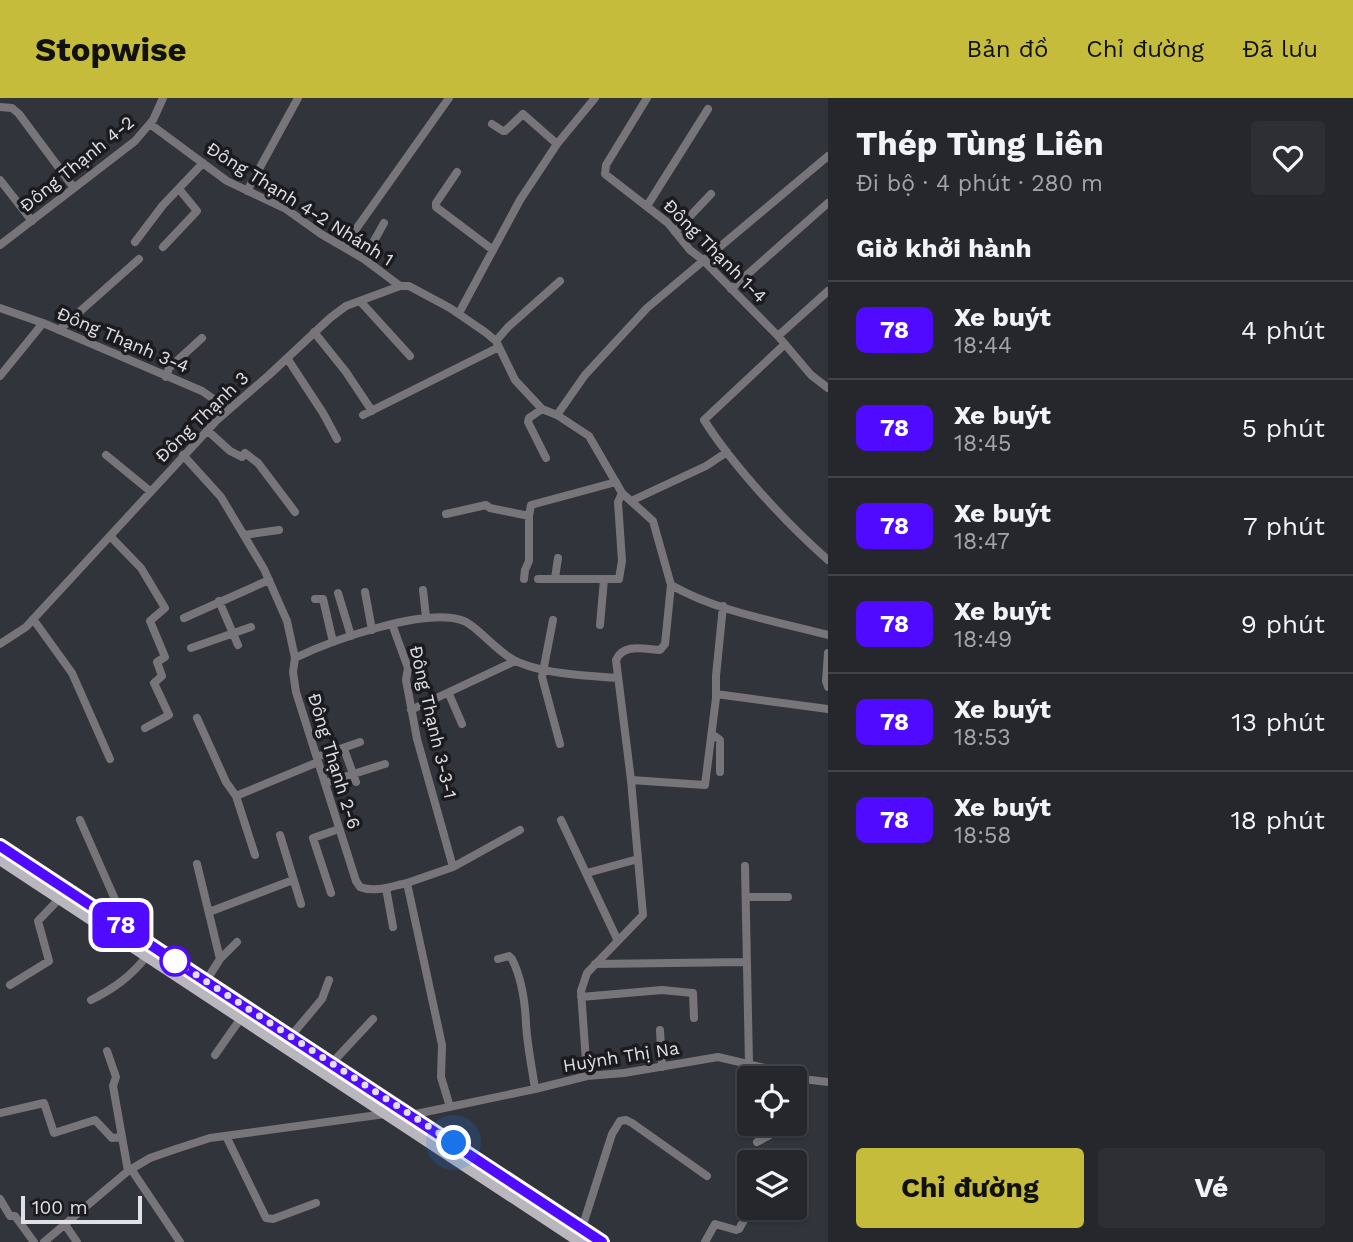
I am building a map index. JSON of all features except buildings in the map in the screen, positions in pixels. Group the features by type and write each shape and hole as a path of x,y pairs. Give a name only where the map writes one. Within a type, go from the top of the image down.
{"main road":[{"path":"0,846 603,1242"},
{"path":"0,859 581,1242"}],"street":[{"name":"Đông Thạnh 4-2","path":"0,245 135,141 150,124 163,98"},
{"path":"247,191 298,98"},
{"path":"344,246 449,98"},
{"path":"459,313 520,200 557,144 595,98"},
{"name":"Đông Thạnh 1-4","path":"647,98 606,165 606,174 675,232 778,336 811,375 828,388"},
{"path":"0,107 12,108 19,114 74,188"},
{"path":"647,206 708,109"},
{"path":"492,124 505,131 523,114 557,144"},
{"name":"Đông Thạnh 4-2 Nhánh 1","path":"150,124 227,181 286,209 321,234 364,259 400,286"},
{"path":"557,415 585,375 648,308 828,156"},
{"path":"135,242 178,188 203,163"},
{"path":"457,172 436,207 493,250"},
{"path":"0,180 32,221"},
{"path":"163,247 197,211 178,188"},
{"path":"675,232 711,194"},
{"path":"731,289 828,203"},
{"path":"364,259 384,223"},
{"path":"59,330 139,259"},
{"path":"363,415 498,344 508,327 560,281"},
{"path":"400,286 409,286 459,313 498,344 515,380 542,409 557,415 589,436 622,493 653,521 671,585 666,644 660,650 625,649 619,653 616,660 631,780 643,915 587,973 580,991 587,1076"},
{"name":"Đông Thạnh 3","path":"0,644 26,627 207,430 314,332 346,306 400,286"},
{"path":"778,336 828,290"},
{"path":"360,301 410,356"},
{"name":"Đông Thạnh 3-4","path":"0,309 43,323 202,391 228,409"},
{"path":"0,376 43,323"},
{"path":"314,332 346,372 372,411"},
{"path":"166,377 169,368 202,338"},
{"path":"785,344 704,420 727,452 807,542 828,561"},
{"path":"287,358 337,439"},
{"path":"542,409 529,418 528,422 546,458"},
{"path":"207,430 230,451 242,457 245,453 258,463 295,512"},
{"path":"631,501 706,466 727,452"},
{"path":"106,455 150,491"},
{"name":"Đông Thạnh 2-6","path":"183,455 221,497 269,580 287,621 295,659 293,672 296,692 356,881 362,889 386,888"},
{"path":"524,579 529,561 528,516 531,505 616,482"},
{"path":"538,579 619,579 622,561 618,502 622,493"},
{"path":"446,514 486,505 528,516"},
{"path":"244,535 279,530"},
{"path":"110,536 141,568 164,608 150,621 166,657 157,662 162,676 154,683 169,715 145,728"},
{"path":"555,578 558,558"},
{"path":"600,625 604,579"},
{"path":"184,618 269,580"},
{"path":"671,585 688,595 723,607 828,635"},
{"path":"423,590 426,617"},
{"path":"365,592 372,630"},
{"path":"338,593 351,636"},
{"path":"315,598 323,598 333,642"},
{"path":"219,601 238,645"},
{"path":"631,780 705,785 723,607"},
{"path":"295,659 314,648 351,636 426,617 464,621 492,646 515,661 569,675 618,678"},
{"path":"33,619 72,673 110,759"},
{"path":"553,620 542,677 560,744"},
{"name":"Đông Thạnh 3-3-1","path":"392,624 408,668 406,680 417,739 453,867"},
{"path":"191,648 251,627"},
{"path":"828,653 828,687"},
{"path":"411,710 515,661"},
{"path":"449,694 462,724"},
{"path":"716,694 828,709"},
{"path":"197,718 226,782 236,796 255,855"},
{"path":"712,734 720,740 720,772"},
{"path":"236,796 360,743"},
{"path":"344,749 355,778"},
{"path":"325,783 355,778 385,764"},
{"path":"80,820 125,922 123,926"},
{"path":"561,821 617,939"},
{"path":"331,893 313,838 340,829"},
{"path":"393,927 386,888 453,867 520,830"},
{"path":"280,835 301,904"},
{"path":"587,873 638,859"},
{"path":"197,864 220,959"},
{"path":"745,866 749,1064"},
{"path":"209,912 293,880"},
{"path":"407,883 442,1045 440,1077 450,1107"},
{"path":"746,897 788,897"},
{"path":"10,985 49,961 38,921 60,898"},
{"path":"206,981 220,959 237,942"},
{"path":"91,1000 116,988 147,956"},
{"path":"498,958 509,956 513,959 522,986 527,1006 526,1023 535,1089"},
{"path":"595,964 747,962"},
{"path":"290,1036 322,999 329,980"},
{"path":"581,997 662,990 693,993 694,1018"},
{"path":"215,1055 241,1018"},
{"path":"332,1063 373,1019"},
{"path":"660,1030 662,1067"},
{"path":"107,1051 116,1077 113,1086 130,1170 180,1242"},
{"name":"Huỳnh Thị Na","path":"411,1115 587,1076 718,1057 755,1066"},
{"name":"Huỳnh Thị Na","path":"807,1079 828,1082"},
{"path":"0,1113 44,1103 54,1133 95,1120 112,1138 122,1137"},
{"path":"44,1242 130,1170 150,1158 226,1136 388,1114"},
{"path":"582,1228 612,1134 621,1121 632,1123 706,1176"},
{"path":"226,1136 266,1218 273,1219 316,1203"},
{"path":"757,1142 768,1136"},
{"path":"0,1199 10,1216 15,1216 22,1222 34,1242"},
{"path":"705,1242 715,1224 736,1230 744,1220"},
{"path":"66,1226 76,1242"}],"bus line":[{"name":"78","path":"0,846 602,1242"}],"route":[{"path":"175,961 454,1143"}]}
